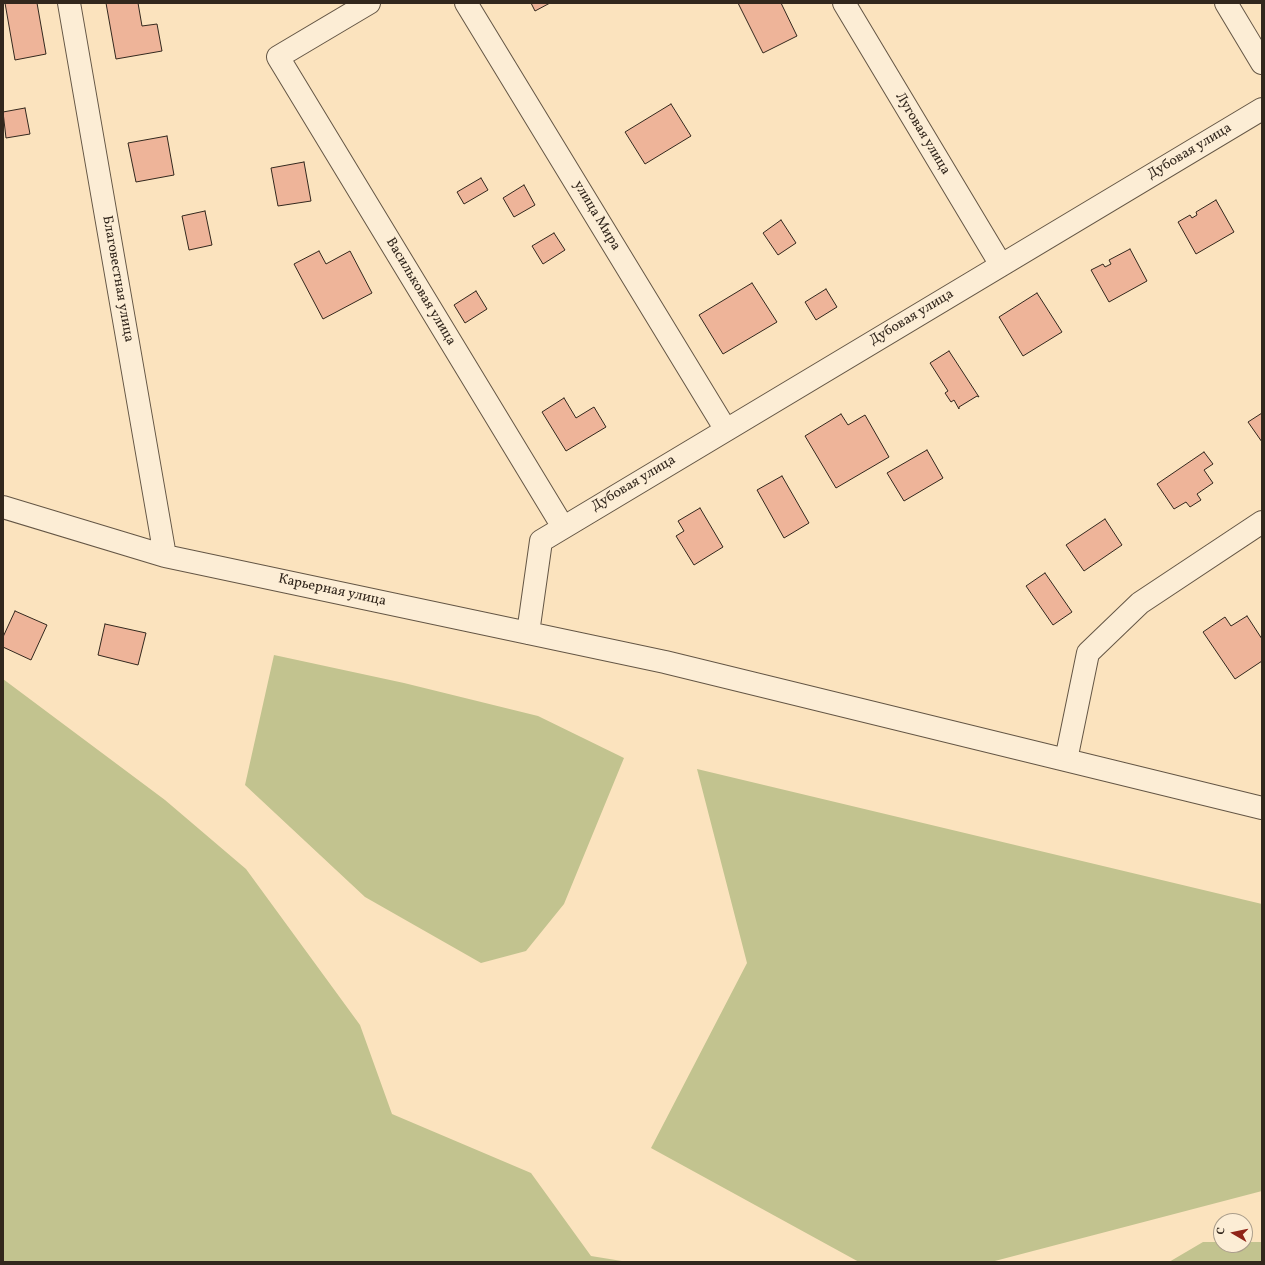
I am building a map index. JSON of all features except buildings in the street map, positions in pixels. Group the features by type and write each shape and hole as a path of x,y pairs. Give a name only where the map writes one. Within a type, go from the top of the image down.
{"street":[{"name":"Благовестная улица","path":"69,3 165,556"},
{"name":"Васильковая улица","path":"369,3 278,57 562,527"},
{"name":"улица Мира","path":"466,3 726,430"},
{"name":"Луговая улица","path":"844,3 1001,265"},
{"path":"1226,3 1262,63"},
{"name":"Дубовая улица","path":"528,633 540,541 1262,109"},
{"name":"Карьерная улица","path":"3,507 165,556 665,662 1262,808"},
{"path":"1066,760 1088,653 1140,603 1262,522"}],"green space":[{"path":"274,655 404,683 538,716 624,758 564,904 526,951 481,963 365,897 245,785"},
{"path":"3,679 165,800 246,869 360,1025 392,1114 531,1173 591,1256 628,1262 3,1262"},
{"path":"697,769 1262,904 1262,1191 991,1262 859,1262 651,1148 747,963"},
{"path":"1203,1242 1213,1242 1213,1253 1253,1253 1253,1242 1262,1242 1262,1262 1169,1262"}]}
